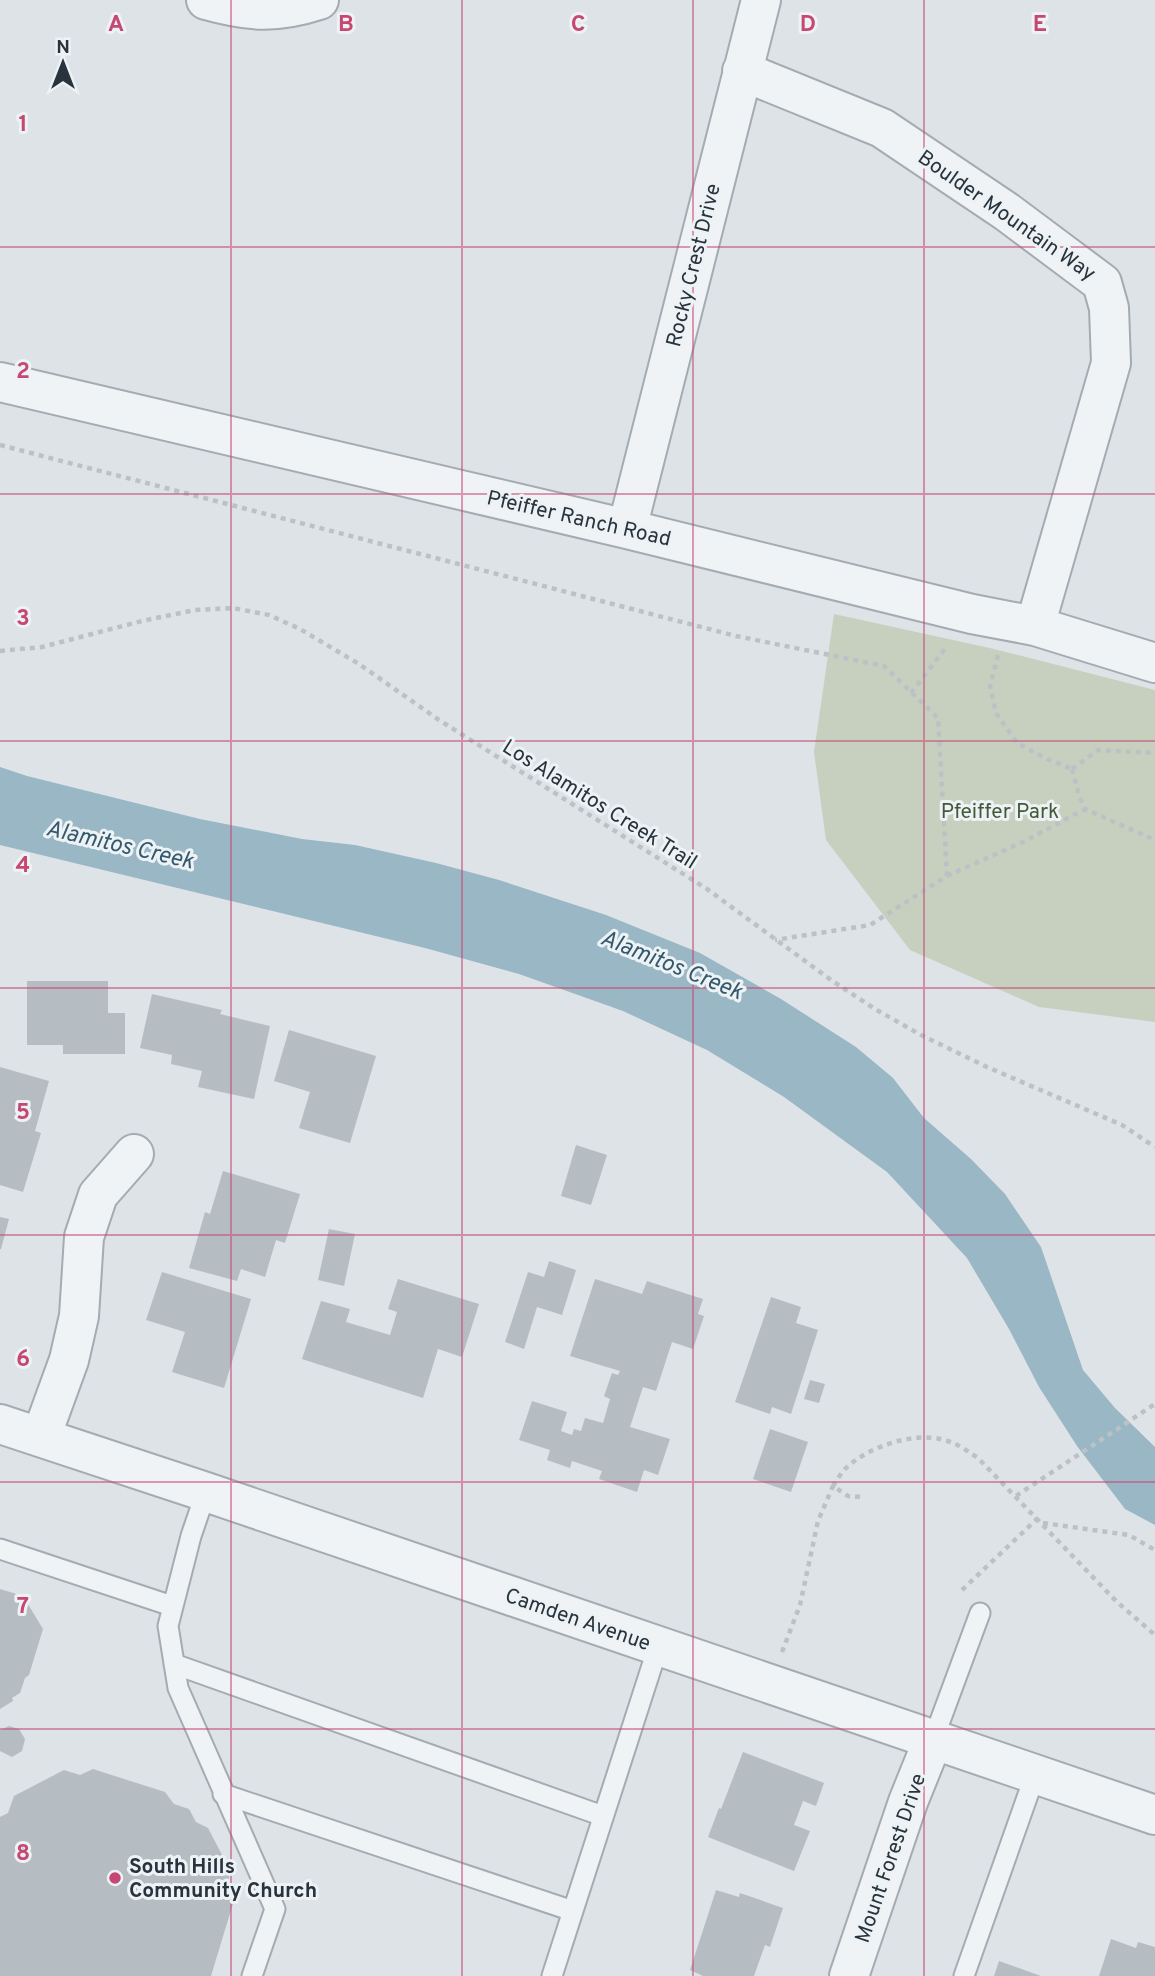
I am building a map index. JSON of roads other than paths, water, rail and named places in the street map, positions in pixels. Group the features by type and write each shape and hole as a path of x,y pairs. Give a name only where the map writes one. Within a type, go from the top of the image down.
{"street":[{"path":"206,0 239,9 290,9 319,0"},
{"name":"Rocky Crest Drive","path":"627,529 761,0"},
{"name":"Boulder Mountain Way","path":"742,71 882,128 1007,212 1102,283 1109,308 1111,363 1005,620"},
{"name":"Pfeiffer Ranch Road","path":"0,382 1005,620 1155,663"},
{"path":"41,1437 69,1360 79,1316 84,1237 98,1195 134,1154"},
{"name":"Camden Avenue","path":"0,1424 1155,1815"},
{"name":"Mount Forest Drive","path":"849,1976 908,1802 933,1740"}],"lane":[{"path":"206,1492 191,1536 168,1626 178,1688 275,1909 251,1976"},
{"path":"0,1549 172,1606"},
{"path":"933,1740 980,1613"},
{"path":"552,1976 658,1647"},
{"path":"174,1664 603,1816"},
{"path":"964,1976 1035,1774"},
{"path":"223,1794 573,1911"}],"water":[{"name":"Alamitos Creek","path":"0,767 200,819 302,839 355,845 436,863 499,880 606,915 700,953 781,999 856,1047 893,1078 924,1118 971,1159 1005,1194 1041,1247 1083,1370 1115,1408 1155,1447 1155,1525 1125,1509 1077,1446 1039,1387 967,1258 887,1172 784,1097 707,1050 623,1011 519,974 425,948 0,845"}],"place":[{"name":"South Hills Community Church","path":"115,1878"}],"park label":[{"name":"Pfeiffer Park","path":"1000,811"}]}
